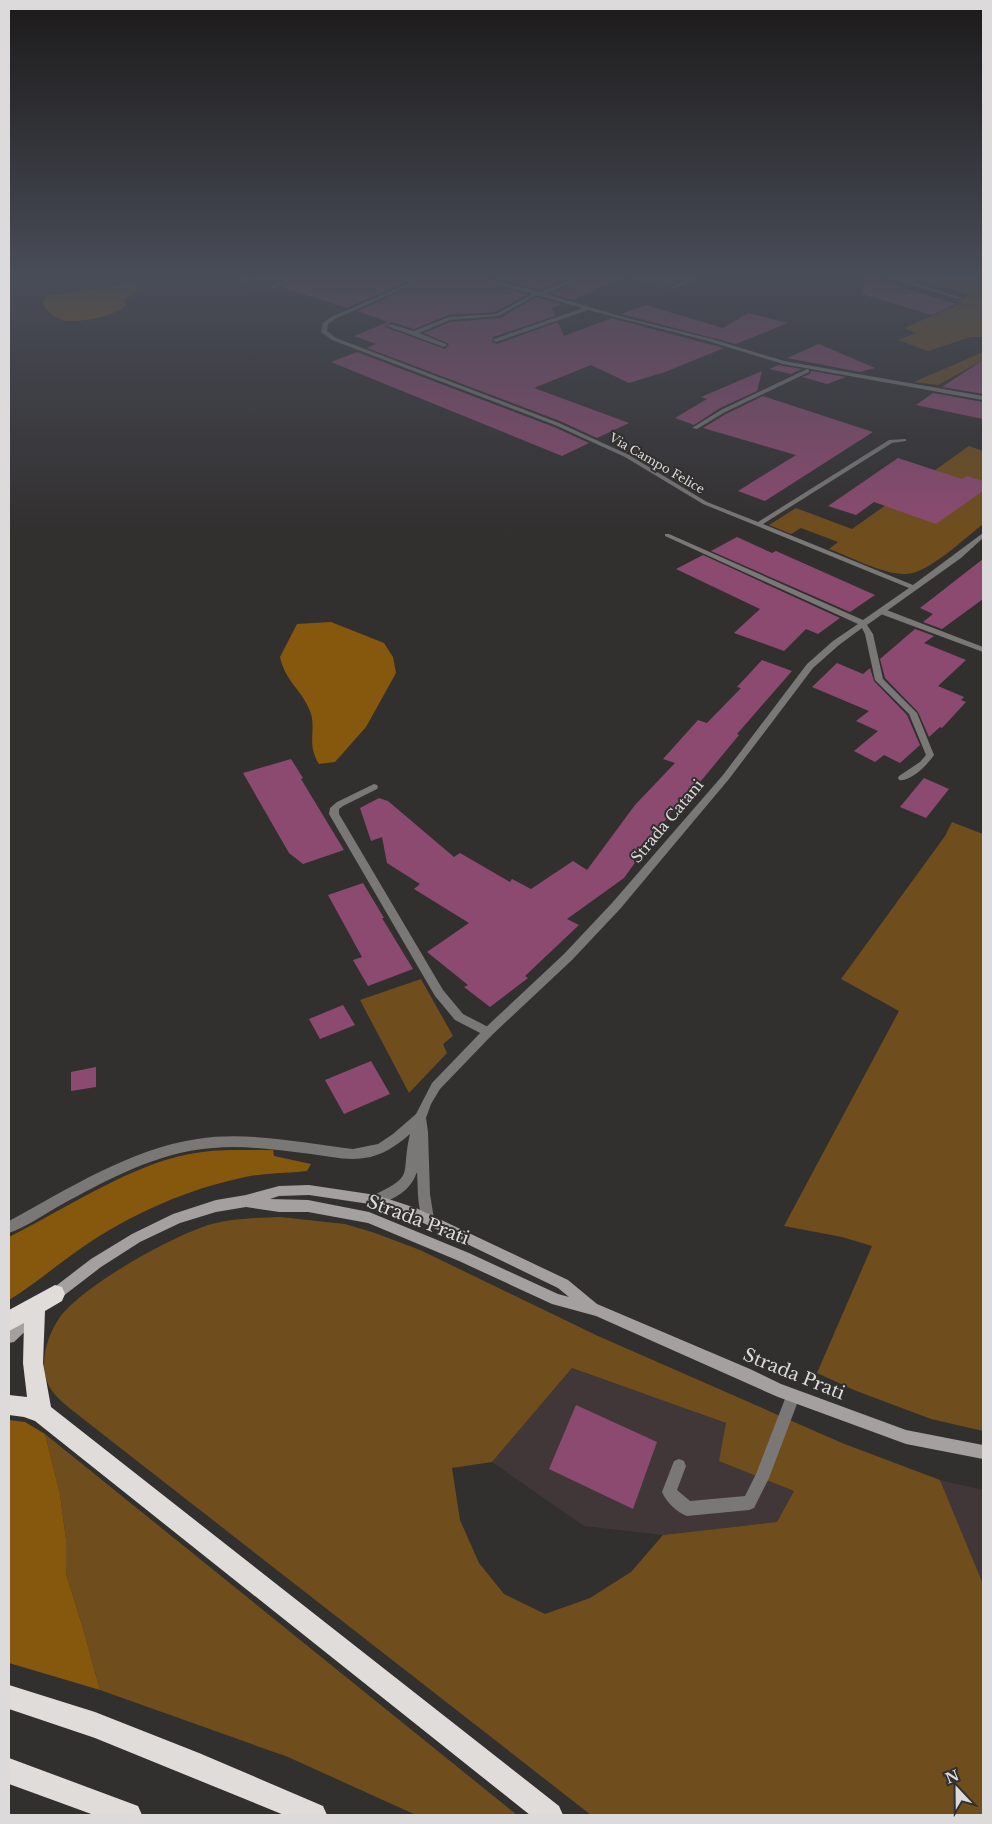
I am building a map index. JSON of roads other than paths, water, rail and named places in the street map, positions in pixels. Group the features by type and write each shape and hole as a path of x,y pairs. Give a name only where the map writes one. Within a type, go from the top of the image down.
{"highway":[{"path":"9,1321 55,1294"},
{"path":"35,1312 32,1340 33,1373 42,1413"},
{"path":"9,1404 24,1406 42,1413 550,1815"},
{"path":"9,1697 104,1729 199,1766 314,1815"},
{"path":"9,1771 129,1815"}],"street":[{"name":"Via Campo Felice","path":"395,362 603,444 627,456 705,503 913,587"},
{"path":"783,362 807,371 855,375"},
{"path":"784,362 983,398"},
{"path":"696,428 722,411 807,371"},
{"path":"758,524 891,441 904,440"},
{"path":"667,535 862,623 869,634 880,680 912,713 930,755 924,764 902,778"},
{"name":"Strada Catani","path":"376,1200 396,1191 411,1176 414,1138 420,1116 436,1086 488,1032 568,957 616,906 726,777 810,666 862,623 958,556 983,535"},
{"path":"881,611 983,650"},
{"path":"374,787 340,804 335,808 334,814 439,992 459,1017 488,1032"},
{"path":"420,1116 424,1139 422,1187 428,1219"},
{"path":"9,1227 109,1175 156,1154 197,1144 237,1141 353,1154 369,1153 390,1144 420,1116"},
{"name":"Strada Prati","path":"9,1337 55,1294 96,1263 161,1226 200,1210 246,1201 279,1191 309,1190 376,1200 428,1219 563,1284 597,1310"},
{"name":"Strada Prati","path":"246,1201 279,1206 308,1206 369,1218 439,1246 557,1300 597,1310 793,1396 906,1437 983,1452"},
{"path":"679,1466 669,1492 687,1508 749,1503 762,1478 793,1396"}]}
